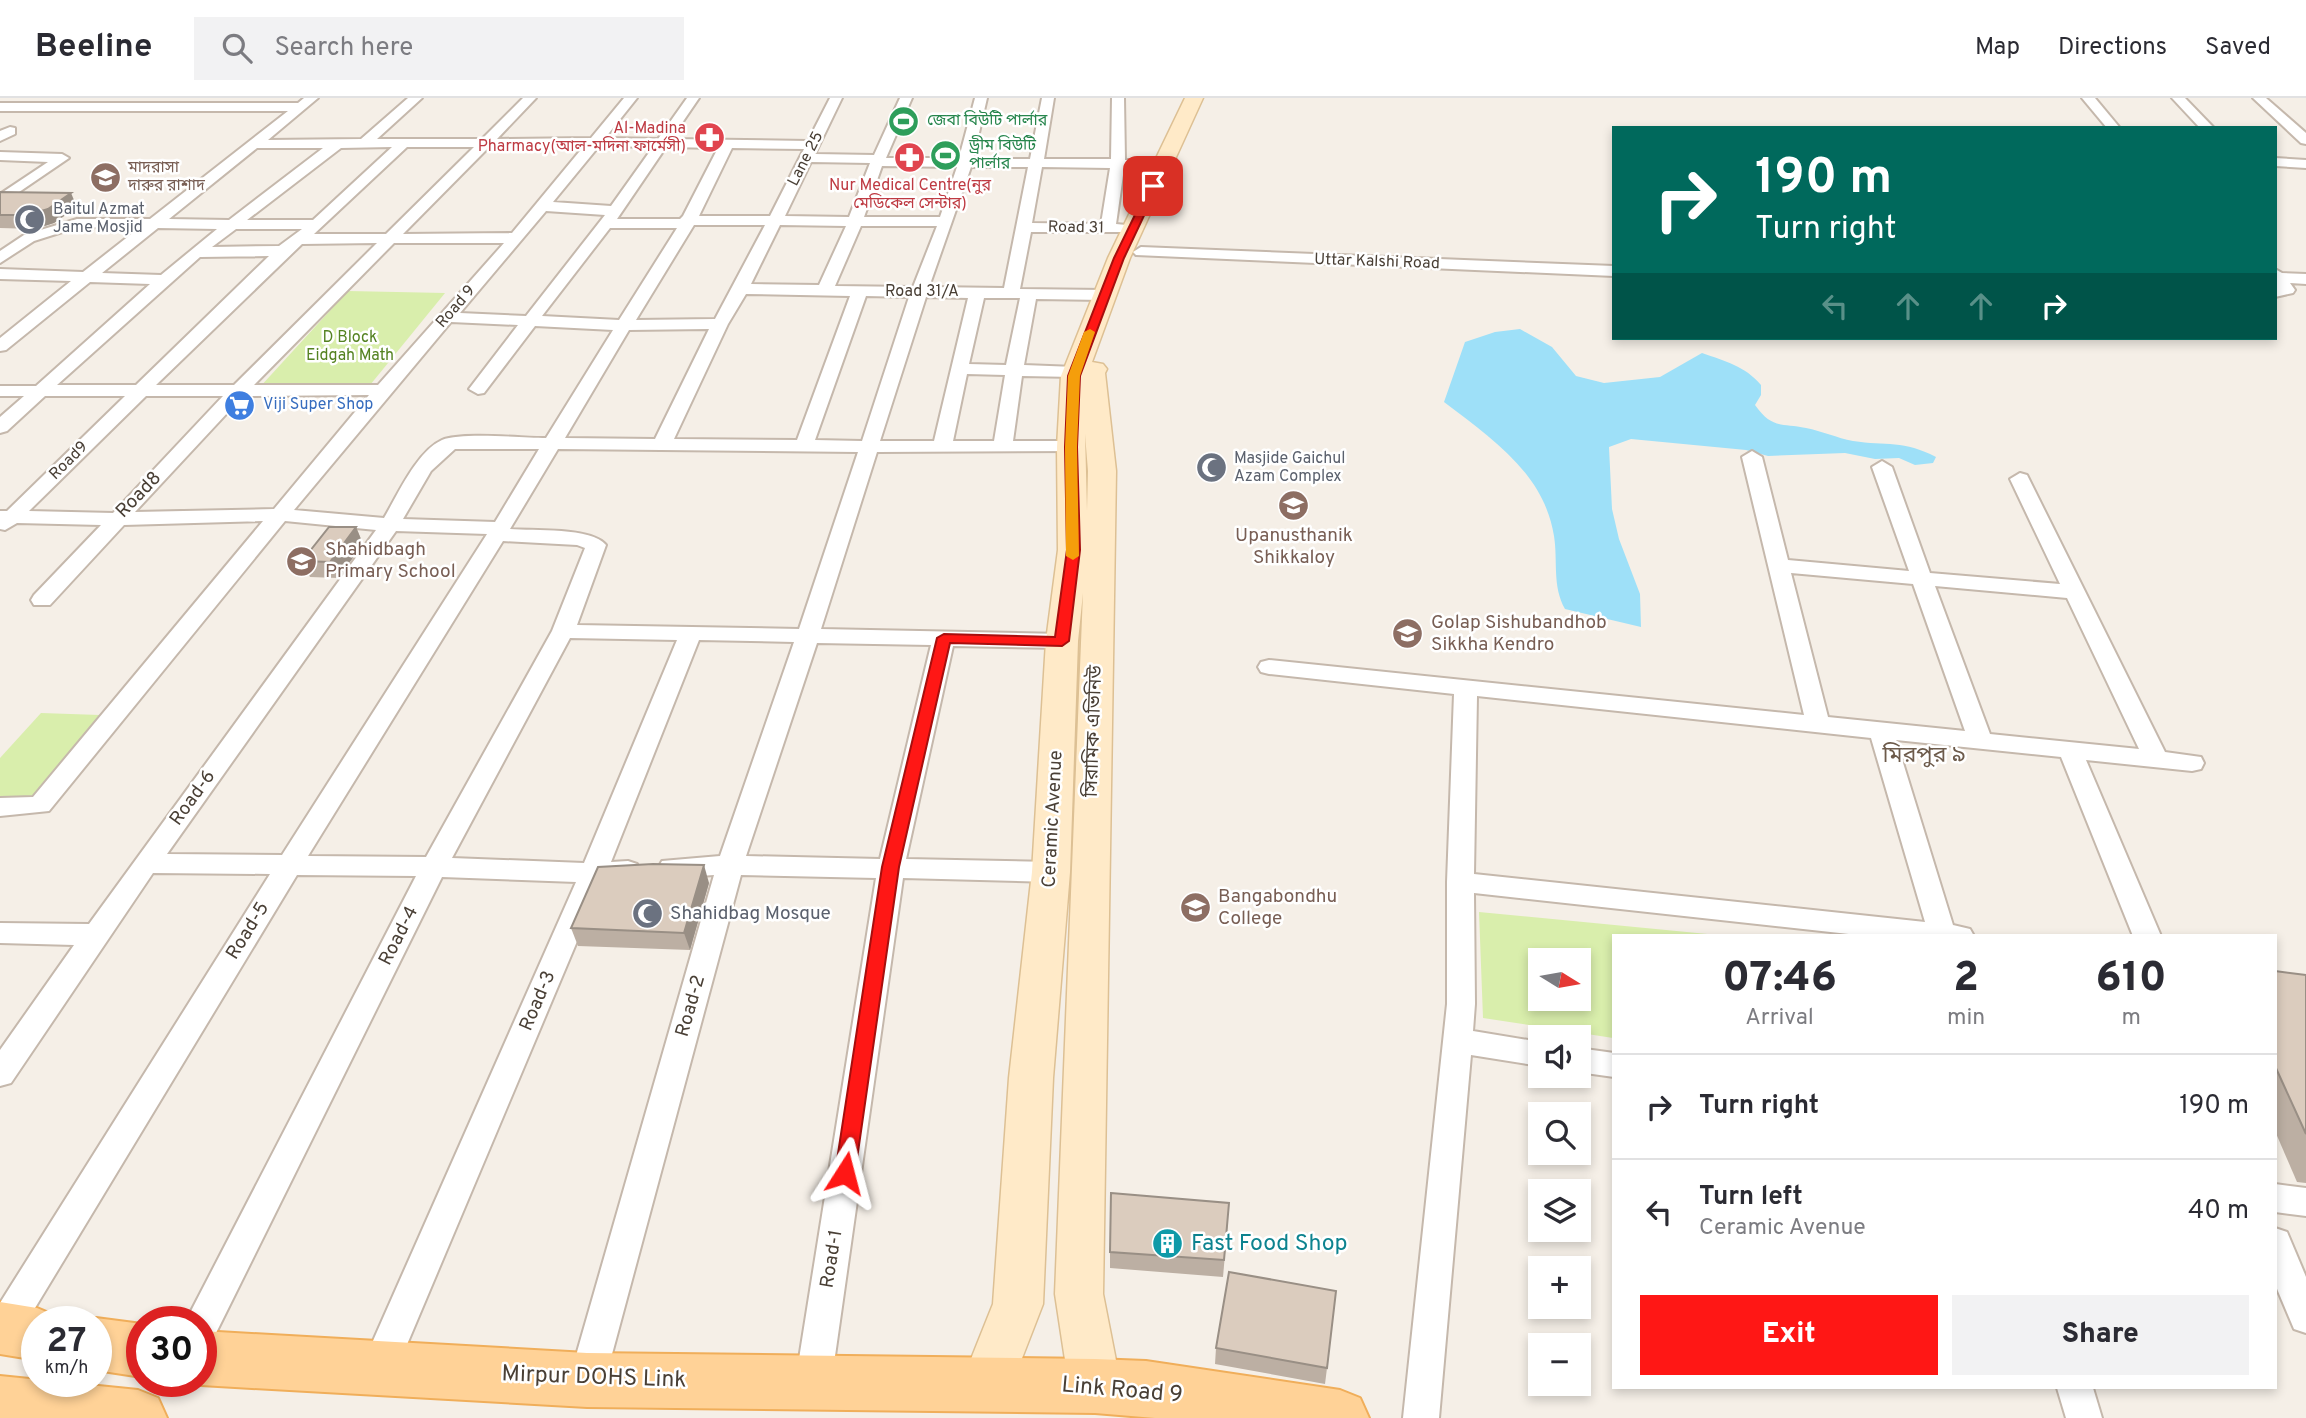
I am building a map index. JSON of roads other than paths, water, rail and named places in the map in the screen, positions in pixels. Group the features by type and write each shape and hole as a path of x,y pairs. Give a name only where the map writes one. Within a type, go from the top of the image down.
{"main road":[{"name":"সিরামিক এভিনিউ","path":"1095,1386 1079,1294 1102,471 1092,373 1125,242 1194,98"},
{"name":"সিরামিক এভিনিউ","path":"1125,242 1208,98"},
{"name":"Ceramic Avenue","path":"987,1384 1018,1304 1031,1078 1051,872 1062,641 1073,550 1071,447 1075,372 1125,242"},
{"name":"Mirpur DOHS Link","path":"217,1359 587,1380 987,1384"},
{"name":"Link Road 9","path":"987,1384 1146,1389 1340,1418"},
{"path":"0,1404 138,1418"}],"street":[{"path":"365,143 416,98"},
{"name":"Road8","path":"42,600 237,392 530,98"},
{"name":"Road 9","path":"1,805 40,806 383,390 516,239 631,98"},
{"path":"478,390 610,217 693,98"},
{"name":"Lane 25","path":"661,446 836,98"},
{"path":"825,291 906,98"},
{"name":"Road-2","path":"587,1380 730,865 919,292 946,222 965,163 981,98"},
{"name":"Road 31","path":"1048,98 1024,227 1125,242"},
{"path":"1118,98 1118,164 1125,242"},
{"path":"2088,98 2112,126"},
{"path":"2178,98 2206,126"},
{"path":"2259,98 2306,140"},
{"path":"0,107 306,103"},
{"path":"0,346 306,103"},
{"path":"0,427 196,251 338,143"},
{"name":"Road9","path":"4,521 284,251 317,225 404,143"},
{"path":"255,144 727,144 878,160 1163,164"},
{"name":"Road-5","path":"13,1330 289,864 499,532 687,222 727,144"},
{"path":"0,156 62,158 0,201"},
{"path":"2277,162 2306,164"},
{"path":"0,183 26,183"},
{"path":"541,206 610,217 687,222 856,219 946,222"},
{"path":"0,237 29,238 77,223 231,222 317,225"},
{"path":"1011,293 1024,227"},
{"path":"52,233 0,274 166,280"},
{"path":"0,258 29,238"},
{"path":"299,239 516,239"},
{"name":"Uttar Kalshi Road","path":"1125,242 1612,271"},
{"path":"196,251 284,251"},
{"path":"2277,281 2306,279"},
{"name":"Road 31/A","path":"741,289 1104,295"},
{"path":"804,446 859,292"},
{"path":"942,446 977,292"},
{"path":"1003,447 1029,293"},
{"path":"447,317 624,325 720,324"},
{"path":"960,369 1075,372"},
{"path":"0,391 139,393 383,390"},
{"name":"Road-6","path":"0,1074 145,863 390,525 422,472 439,451 450,444 1071,447"},
{"path":"1752,457 1818,724"},
{"path":"1882,467 1980,741"},
{"path":"2020,479 2156,759"},
{"path":"4,521 282,515 499,532"},
{"name":"Road-4","path":"212,1306 434,867 563,631 596,545 580,539 499,532"},
{"path":"1779,566 2075,592"},
{"path":"563,631 1062,641"},
{"name":"Road-3","path":"379,1368 593,873 691,633"},
{"name":"Road-1","path":"813,1384 891,867 944,638"},
{"path":"1269,667 2192,763"},
{"path":"1421,1418 1461,1004 1460,881 1466,687"},
{"path":"1881,730 1948,934"},
{"path":"2070,750 2146,934"},
{"path":"145,863 434,867 593,873 730,865 1051,872"},
{"path":"1460,881 1931,934"},
{"path":"0,933 96,935"},
{"path":"1458,1041 1528,1052"},
{"path":"1591,1062 1612,1065"},
{"path":"2277,1198 2306,1202"},
{"path":"2277,1248 2306,1317"},
{"path":"2075,1389 2084,1418"}],"water":[{"path":"1520,329 1552,347 1576,376 1604,383 1660,377 1702,353 1734,365 1755,378 1761,385 1761,395 1755,405 1772,422 1812,429 1853,441 1914,448 1936,457 1933,463 1915,465 1899,458 1875,459 1845,453 1768,456 1746,450 1631,439 1609,447 1612,509 1619,539 1640,594 1641,627 1565,609 1558,591 1554,536 1539,494 1513,459 1480,429 1444,402 1465,342 1495,332"}],"place":[{"name":"জেবা বিউটি পার্লার","path":"904,121"},
{"name":"Al-Madina Pharmacy(আল-মদিনা ফার্মেসী)","path":"709,138"},
{"name":"ড্রীম বিউটি পার্লার","path":"946,155"},
{"name":"Nur Medical Centre(নুর মেডিকেল সেন্টার)","path":"910,157"},
{"name":"মাদরাসা দারুর রাশাদ","path":"105,177"},
{"name":"Baitul Azmat Jame Mosjid","path":"30,219"},
{"name":"Viji Super Shop","path":"240,405"},
{"name":"Masjide Gaichul Azam Complex","path":"1211,468"},
{"name":"Upanusthanik Shikkaloy","path":"1294,505"},
{"name":"Shahidbagh Primary School","path":"302,561"},
{"name":"Golap Sishubandhob Sikkha Kendro","path":"1408,634"},
{"name":"Bangabondhu College","path":"1195,908"},
{"name":"Shahidbag Mosque","path":"647,914"},
{"name":"Fast Food Shop","path":"1168,1244"}],"district":[{"name":"মিরপুর ৯","path":"1924,756"}],"park label":[{"name":"D Block Eidgah Math","path":"350,347"}]}
